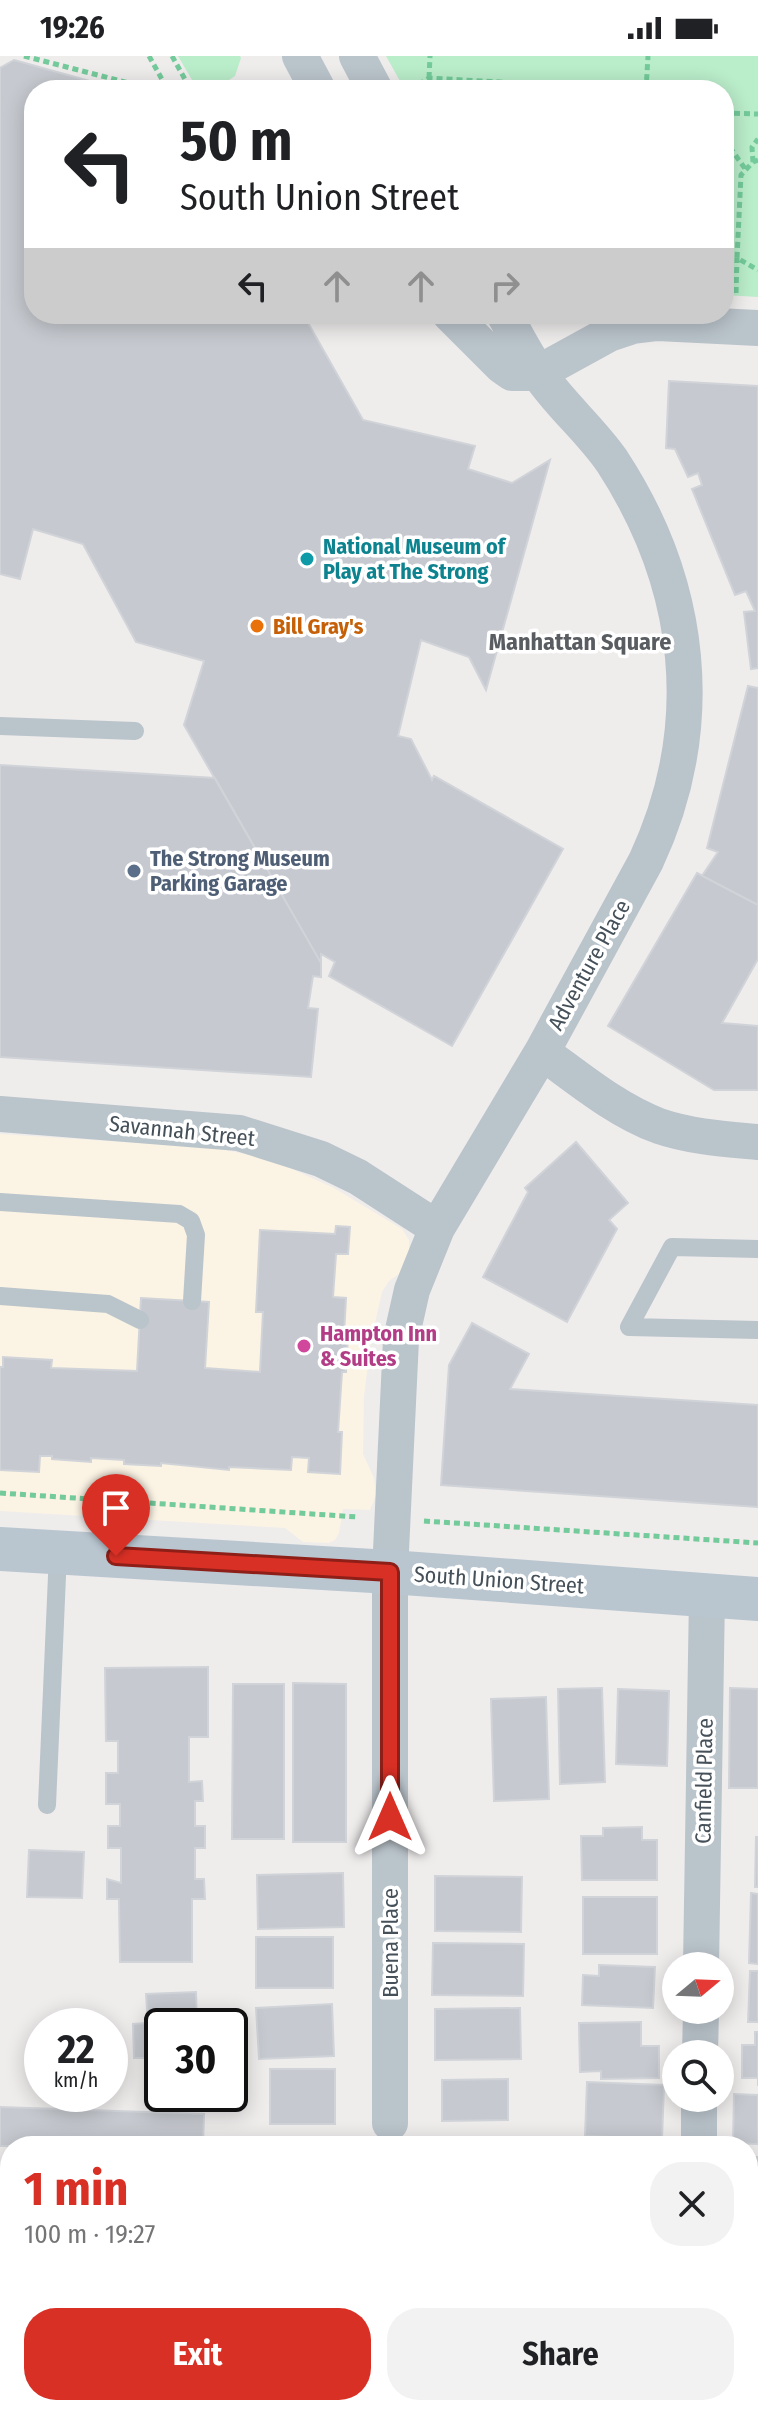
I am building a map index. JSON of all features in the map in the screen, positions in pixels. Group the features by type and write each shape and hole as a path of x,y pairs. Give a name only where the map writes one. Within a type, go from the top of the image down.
{"main road":[{"name":"South Union Street","path":"0,1549 390,1572 758,1599"}],"street":[{"path":"300,56 313,80"},
{"path":"357,56 370,80"},
{"path":"460,324 512,373 538,373 609,334 650,324"},
{"name":"Adventure Place","path":"390,1572 401,1339 412,1290 437,1228 542,1052 646,861 660,830 678,761 685,690 684,652 668,577 643,516 610,458 538,373 510,324"},
{"path":"542,1052 627,1111 659,1126 705,1137 758,1142"},
{"name":"Savannah Street","path":"0,1114 239,1133 321,1159 358,1177 437,1228"},
{"name":"Buena Place","path":"390,1572 390,2123"},
{"name":"Canfield Place","path":"701,1952 707,1595"},
{"path":"699,2112 699,2136"}],"lane":[{"path":"0,726 135,731"},
{"path":"0,1202 179,1214 191,1221 196,1235 192,1301"},
{"path":"758,1249 672,1247 629,1327 758,1330"},
{"path":"0,1296 108,1304 140,1320"},
{"path":"47,1805 58,1553"}],"path":[{"path":"24,56 117,80"},
{"path":"149,56 162,80"},
{"path":"172,56 185,80"},
{"path":"429,78 430,56"},
{"path":"647,80 648,56"},
{"path":"426,80 464,80"},
{"path":"734,113 758,114"},
{"path":"747,317 737,258 741,175 755,161 752,147 758,139"},
{"path":"734,153 746,170"},
{"path":"737,258 758,270"},
{"path":"0,1493 315,1514"},
{"path":"445,1522 758,1543"}],"shaded area":[{"path":"0,1134 216,1148 270,1159 334,1188 402,1229 409,1240 409,1257 399,1274 389,1281 382,1292 371,1341 364,1396 363,1454 374,1478 376,1495 370,1510 343,1509 339,1533 329,1543 303,1542 285,1528 0,1511"}],"green space":[{"path":"178,56 241,58 235,76 229,80 192,80"},
{"path":"386,56 758,56 758,297 734,296 734,80 399,80"}],"building":[{"name":"National Museum of Play at The Strong","path":"14,60 86,80 24,80 24,324 309,324 363,420 475,446 468,469 512,483 550,460 486,690 469,657 421,640 398,736 411,739 432,780 434,776 563,849 452,1046 329,976 335,962 321,954 321,963 184,725 204,661 136,642 83,544 33,529 20,579 0,574 0,68"},
{"path":"669,381 758,386 758,668 751,669 744,612 755,611 746,591 735,595 692,489 702,485 698,473 688,477 675,449 666,448"},
{"path":"748,686 758,688 758,905 702,876 718,852 707,848"},
{"name":"The Strong Museum Parking Garage","path":"0,765 215,778 321,963 321,977 313,976 308,1008 318,1009 311,1077 0,1057"},
{"path":"697,873 758,905 758,959 722,1023 758,1026 758,1090 714,1090 608,1026"},
{"path":"576,1142 628,1203 609,1220 617,1229 567,1322 483,1277 528,1192 525,1188"},
{"name":"Hampton Inn & Suites","path":"336,1226 350,1227 348,1254 336,1254 333,1297 346,1298 344,1334 348,1334 338,1432 342,1432 340,1474 308,1472 309,1458 292,1457 291,1470 229,1467 229,1470 40,1456 39,1472 0,1470 0,1367 3,1367 3,1357 52,1360 51,1368 137,1371 141,1298 209,1302 205,1368 260,1372 263,1312 256,1312 260,1230 335,1234"},
{"path":"472,1323 529,1354 510,1389 758,1405 758,1507 441,1485 449,1365"},
{"path":"208,1667 208,1737 189,1737 189,1782 202,1781 203,1801 195,1801 195,1826 205,1826 205,1848 195,1848 195,1879 204,1879 205,1899 192,1899 192,1962 120,1962 119,1899 107,1899 107,1879 121,1883 121,1848 108,1848 108,1826 120,1826 120,1804 106,1804 106,1773 118,1773 118,1741 106,1741 105,1668"},
{"path":"293,1683 346,1684 346,1842 293,1842"},
{"path":"233,1684 284,1684 284,1839 232,1839"},
{"path":"602,1688 605,1782 560,1784 558,1689"},
{"path":"730,1688 758,1689 758,1788 729,1788"},
{"path":"618,1689 669,1691 667,1766 616,1764"},
{"path":"546,1697 549,1799 494,1801 491,1699"},
{"path":"642,1827 642,1840 657,1840 657,1880 582,1880 581,1836 603,1836 603,1828"},
{"path":"758,1837 758,1887 755,1887"},
{"path":"29,1850 84,1852 82,1898 27,1897"},
{"path":"343,1873 344,1927 258,1929 257,1875"},
{"path":"435,1876 522,1877 521,1932 435,1931"},
{"path":"751,1893 758,1894 758,1964 749,1963"},
{"path":"583,1897 657,1897 657,1954 583,1954"},
{"path":"256,1937 333,1937 333,1988 256,1988"},
{"path":"433,1943 524,1944 523,1996 432,1995"},
{"path":"599,1965 655,1967 653,2008 582,2005 583,1975 599,1976"},
{"path":"750,1971 758,1971 758,2022 748,2022"},
{"path":"196,1992 196,2008 147,2008 146,1994"},
{"path":"332,2004 334,2056 259,2059 256,2008"},
{"path":"520,2008 521,2059 435,2060 435,2009"},
{"path":"641,2022 641,2046 659,2046 659,2078 601,2079 601,2071 580,2072 579,2023"},
{"path":"144,2023 144,2058 134,2058 133,2024"},
{"path":"755,2032 758,2032 758,2078 742,2078 742,2045 755,2045"},
{"path":"270,2069 335,2069 335,2124 270,2124"},
{"path":"508,2079 508,2120 442,2121 442,2080"},
{"path":"587,2082 662,2085 662,2136 585,2136"},
{"path":"734,2094 758,2095 758,2136 733,2136"},
{"path":"0,2107 24,2108 24,2112 204,2114 203,2136 0,2136"}],"place":[{"name":"National Museum of Play at The Strong","path":"307,559"},
{"name":"Bill Gray's","path":"257,626"},
{"name":"The Strong Museum Parking Garage","path":"134,871"},
{"name":"Hampton Inn & Suites","path":"304,1346"}],"district":[{"name":"Manhattan Square","path":"580,642"}],"route":[{"path":"116,1556 390,1572 390,1817"}]}
